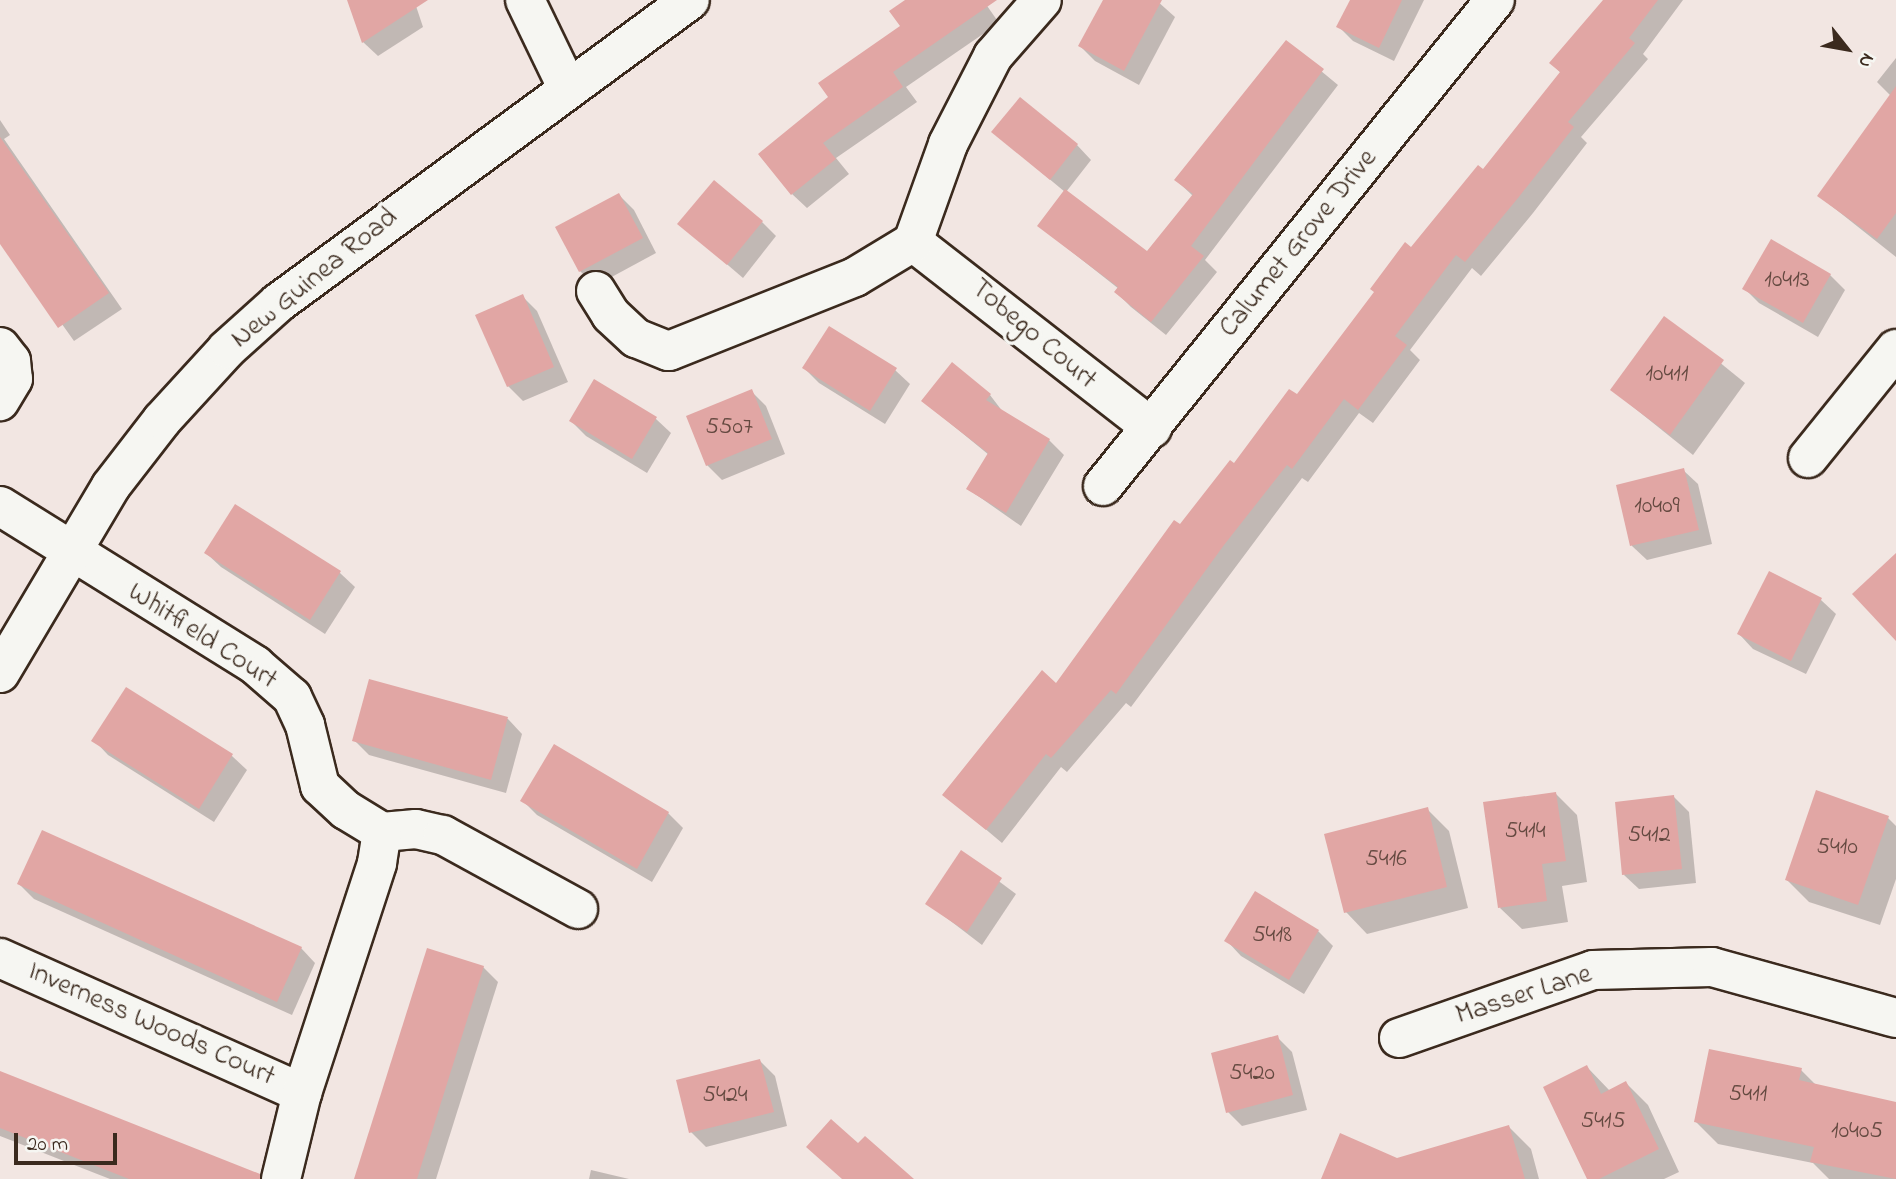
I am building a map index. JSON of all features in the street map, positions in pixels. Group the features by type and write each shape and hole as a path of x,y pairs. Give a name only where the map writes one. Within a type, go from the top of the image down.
{"street":[{"path":"525,0 567,87"},
{"name":"New Guinea Road","path":"0,673 68,552 162,419 227,349 278,303 567,87 690,0"},
{"path":"596,291 611,315 636,338 669,351 855,277 913,242 948,144 993,56 1042,0"},
{"name":"Calumet Grove Drive","path":"1103,486 1494,0"},
{"name":"Tobego Court","path":"913,242 1152,428"},
{"path":"0,347 10,361 13,379 0,401"},
{"path":"1808,458 1896,349"},
{"name":"Whitfield Court","path":"0,506 68,552 254,665 292,697 305,726 320,786 346,810 382,832"},
{"path":"382,832 416,829 443,835 578,909"},
{"name":"Inverness Woods Court","path":"281,1179 302,1093 377,863 382,832"},
{"name":"Inverness Woods Court","path":"0,958 302,1093"},
{"name":"Masser Lane","path":"1399,1038 1593,970 1712,967 1896,1018"}],"building":[{"path":"347,0 428,0 362,43"},
{"path":"905,0 997,0 893,72 903,87 823,143 836,159 791,195 758,154 828,97 818,83 900,26 889,11"},
{"path":"1103,0 1162,0 1124,71 1078,46"},
{"path":"1350,0 1402,0 1379,48 1336,27"},
{"path":"1603,0 1658,0 1629,38 1635,43 1568,122 1574,127 1465,262 1456,255 1395,336 1407,345 1358,410 1344,399 1292,469 1287,465 1224,545 1116,694 1111,690 1051,758 1046,754 986,830 942,795 1042,670 1056,683 1174,520 1180,524 1230,460 1234,463 1289,389 1297,394 1374,292 1370,289 1405,242 1411,247 1478,165 1483,169 1560,72 1549,63"},
{"path":"1286,40 1324,69 1191,246 1204,256 1151,322 1114,292 1118,287 1037,226 1065,189 1147,251 1193,194 1174,180"},
{"path":"1896,86 1896,213 1877,239 1817,196"},
{"path":"1020,97 1078,144 1050,180 991,132"},
{"path":"0,137 109,293 58,328 0,244"},
{"path":"714,180 763,221 727,265 677,224"},
{"path":"619,193 643,238 579,272 555,227"},
{"path":"1771,239 1831,274 1803,323 1742,289"},
{"path":"523,294 554,367 507,387 475,315"},
{"path":"1664,316 1724,360 1670,435 1610,390"},
{"path":"829,326 897,368 870,411 802,368"},
{"path":"952,362 991,394 986,400 1050,439 1006,513 966,489 988,453 921,401"},
{"path":"594,379 657,417 632,459 569,421"},
{"path":"752,389 772,439 706,466 686,416"},
{"path":"1684,468 1699,530 1630,546 1616,485"},
{"path":"235,504 341,571 310,620 204,553"},
{"path":"1896,553 1896,641 1852,594"},
{"path":"1769,571 1822,598 1791,661 1737,634"},
{"path":"369,679 508,717 491,780 352,741"},
{"path":"126,687 233,754 199,809 91,741"},
{"path":"554,744 669,812 637,869 520,801"},
{"path":"1816,790 1889,816 1858,905 1785,880"},
{"path":"1556,792 1566,861 1542,864 1547,901 1498,908 1483,802"},
{"path":"1674,795 1682,869 1622,875 1615,802"},
{"path":"1428,807 1447,887 1344,913 1324,834"},
{"path":"42,830 302,947 277,1002 17,884"},
{"path":"961,850 1002,878 967,932 925,904"},
{"path":"1255,891 1319,930 1289,980 1224,941"},
{"path":"427,948 484,966 417,1179 354,1179"},
{"path":"1278,1035 1293,1095 1226,1113 1211,1053"},
{"path":"1709,1049 1802,1068 1799,1080 1896,1102 1896,1179 1810,1162 1814,1147 1694,1122"},
{"path":"760,1059 774,1112 689,1133 676,1080"},
{"path":"1587,1065 1601,1094 1626,1081 1659,1149 1599,1179 1587,1179 1543,1087"},
{"path":"0,1071 260,1174 260,1179 129,1179 0,1128"},
{"path":"831,1119 858,1143 865,1136 914,1179 842,1179 806,1147"},
{"path":"1509,1125 1525,1179 1321,1179 1340,1133 1397,1158"}]}
